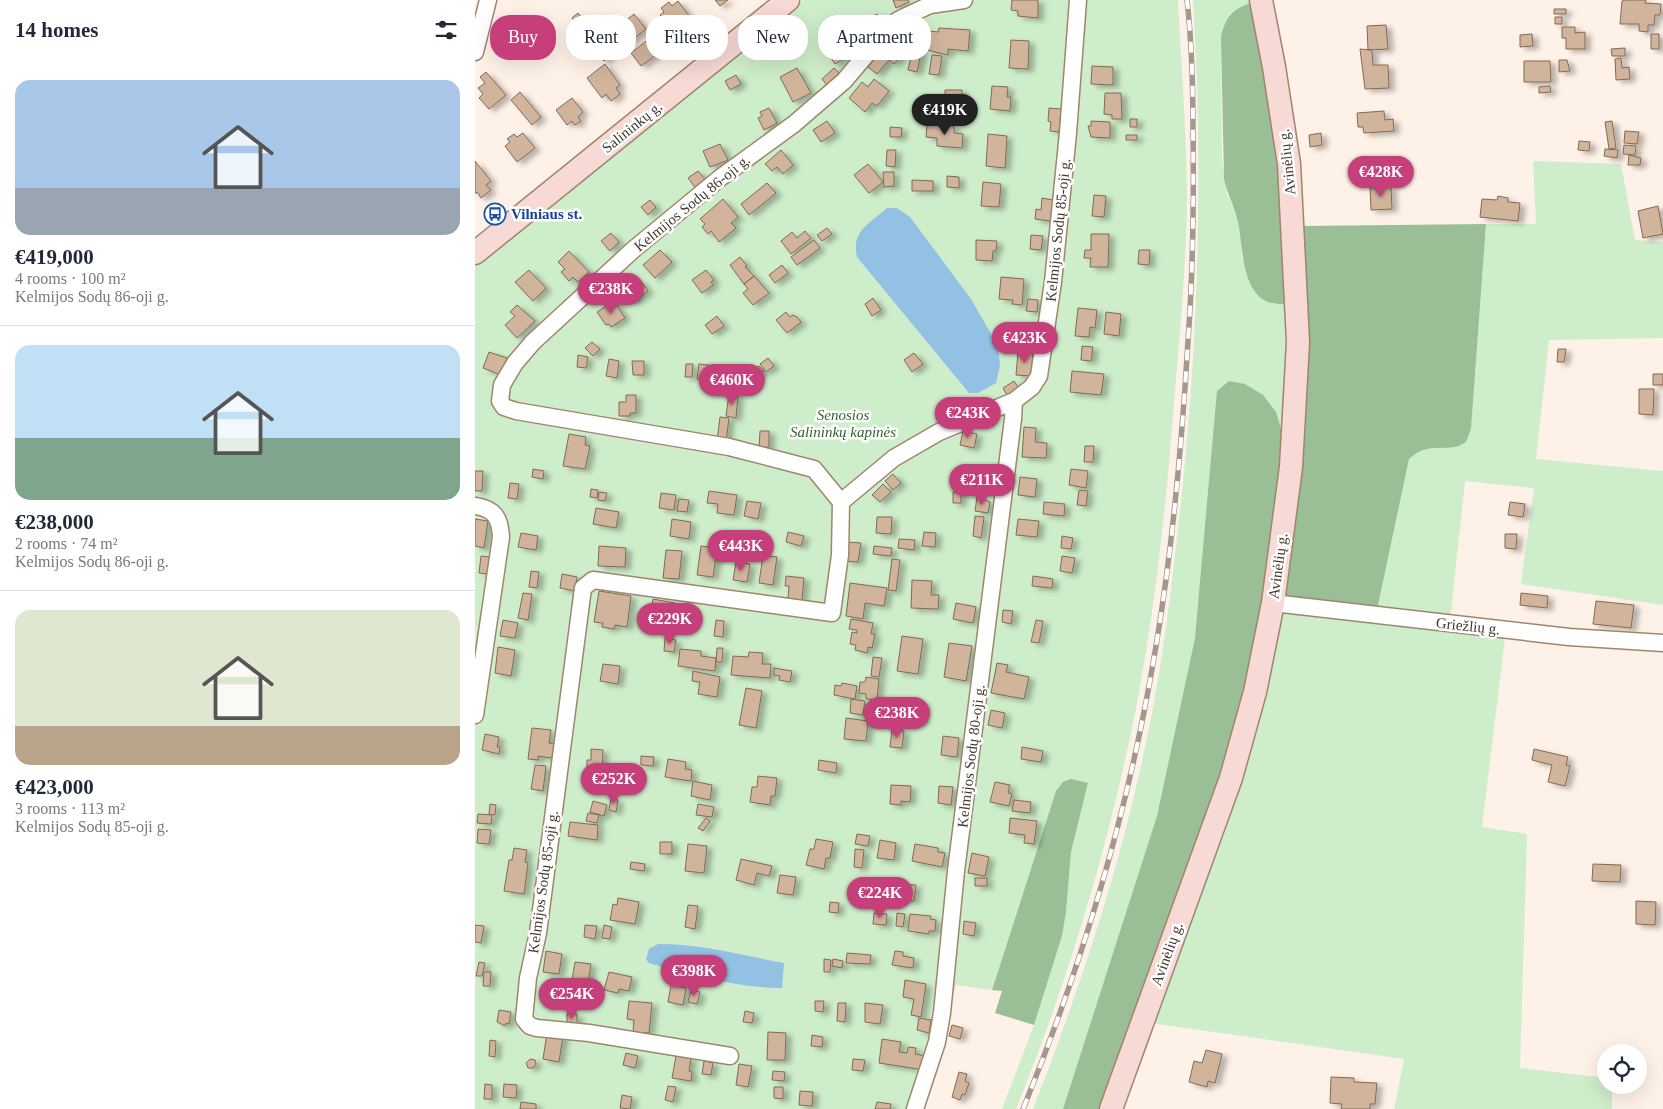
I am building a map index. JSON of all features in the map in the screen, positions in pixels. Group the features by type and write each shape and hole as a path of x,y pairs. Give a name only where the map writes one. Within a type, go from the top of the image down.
{"main road":[{"name":"Salininkų g.","path":"475,253 788,0"},
{"name":"Avinėlių g.","path":"1111,1109 1231,778 1255,692 1273,603 1291,466 1298,342 1289,164 1274,67 1261,0"}],"street":[{"path":"475,52 488,0"},
{"name":"Kelmijos Sodų 86-oji g.","path":"841,502 814,469 729,447 517,411 504,407 500,401 502,385 515,363 533,342 642,243 720,178 794,124 823,100 843,81 898,20 930,5 964,0"},
{"name":"Kelmijos Sodų 85-oji g.","path":"730,1056 589,1033 530,1026 524,1019 528,978 538,933 583,588 593,580 832,614 840,555 841,502 894,458 939,432 1014,401 1032,388 1042,368 1068,133 1078,0"},
{"name":"Kelmijos Sodų 80-oji g.","path":"915,1109 937,1042 942,1013 956,871 1014,401"},
{"path":"475,506 493,511 498,518 501,537 475,715"},
{"name":"Griežlių g.","path":"1273,603 1569,637 1663,643"}],"green space":[{"name":"Senosios Salininkų kapinės","path":"803,0 1178,0 1186,140 1187,214 1181,322 1171,442 1154,597 1142,675 1124,764 1085,914 1053,1012 1016,1109 1002,1109 1034,1025 1062,936 1071,852 1088,783 1056,791 992,990 956,985 938,1057 920,1109 475,1109 475,266 738,53 738,60 808,60 808,15 785,15"},
{"path":"1193,0 1251,0 1251,3 1224,25 1221,37 1222,161 1227,194 1237,215 1242,258 1287,305 1289,369 1284,439 1195,638 1157,817 1063,1109 1033,1109 1078,987 1117,863 1145,749 1166,629 1190,404 1197,269 1198,135"},
{"path":"1251,3 1271,114 1280,190 1287,305 1268,302 1259,296 1248,278 1237,216 1224,179 1221,37 1230,15 1239,8"},
{"path":"1533,161 1621,164 1635,240 1663,242 1663,338 1549,340 1536,459 1663,471 1663,605 1521,584 1534,488 1465,481 1449,631 1505,638 1482,827 1527,834 1520,1068 1597,1077 1597,1094 1612,1094 1612,1109 1394,1109 1404,1059 1150,1023 1282,599 1377,610 1409,459 1418,450 1466,442 1471,428 1486,224 1536,224"},
{"path":"1486,224 1471,429 1466,442 1459,446 1431,448 1417,453 1409,459 1377,610 1282,599 1302,226"},
{"path":"1229,381 1245,384 1263,395 1276,412 1284,439 1272,556 1247,680 1220,784 1103,1109 1063,1109 1157,816 1195,638 1217,391"},
{"path":"1071,779 1088,783 1071,852 1062,936 1034,1025 995,1013 1002,991 992,990 1056,791 1063,782"}],"water":[{"path":"887,208 897,208 910,217 971,299 998,346 1000,365 996,383 978,393 969,393 857,257 856,248 859,234"},
{"path":"658,944 705,948 784,963 782,988 732,983 649,963 646,959 649,949"}],"building":[{"path":"715,0 728,0 720,6"},
{"path":"893,0 908,0 909,2 896,8"},
{"path":"1012,0 1038,0 1038,18 1018,16 1018,11 1011,10"},
{"path":"1646,0 1645,3 1661,4 1660,15 1655,15 1654,25 1648,25 1648,32 1639,31 1639,24 1620,24 1622,1"},
{"path":"678,1 688,15 660,15 664,12 661,8 669,2 672,6"},
{"path":"1554,9 1566,9 1566,14 1554,14"},
{"path":"636,16 646,29 636,37"},
{"path":"1555,17 1562,17 1562,24 1555,24"},
{"path":"1386,25 1388,49 1368,50 1367,26"},
{"path":"1562,27 1575,27 1575,33 1585,32 1585,49 1566,49 1566,38 1562,38"},
{"path":"939,28 970,30 968,51 948,49 948,55 931,51 931,31 938,32"},
{"path":"1532,34 1533,46 1520,47 1520,35"},
{"path":"1651,34 1659,34 1659,49 1651,49"},
{"path":"1011,40 1029,41 1028,69 1009,68"},
{"path":"646,41 646,60 649,60 641,66 636,60 636,49"},
{"path":"1625,48 1625,56 1612,56 1611,49"},
{"path":"1360,49 1372,50 1373,65 1388,65 1389,88 1365,89"},
{"path":"932,55 942,56 939,75 929,74"},
{"path":"1621,58 1622,68 1629,67 1630,79 1616,80 1615,59"},
{"path":"832,60 841,60 835,64"},
{"path":"874,60 889,60 877,74 868,67"},
{"path":"889,60 898,60 894,64"},
{"path":"910,60 920,60 917,72 908,70"},
{"path":"1559,60 1567,60 1570,71 1559,72"},
{"path":"1524,61 1550,61 1551,82 1524,82"},
{"path":"605,64 620,85 616,88 620,94 611,101 606,94 602,98 587,78"},
{"path":"1092,66 1113,67 1113,85 1091,84"},
{"path":"797,68 811,93 793,102 780,77"},
{"path":"834,68 840,74 827,85 822,79"},
{"path":"486,72 506,95 489,109 479,98 483,94 478,88 485,83 480,77"},
{"path":"736,75 741,84 730,90 725,81"},
{"path":"874,79 889,91 877,106 872,103 865,112 849,98 862,82 868,87"},
{"path":"992,86 1008,87 1007,97 1011,97 1010,111 990,109"},
{"path":"1550,86 1551,92 1539,93 1539,87"},
{"path":"945,90 962,90 962,99 965,99 965,116 940,115 941,98 945,98"},
{"path":"520,92 541,117 532,125 511,100"},
{"path":"1105,93 1121,93 1122,119 1112,119 1112,115 1104,114"},
{"path":"572,98 583,112 578,117 581,121 575,125 572,121 567,125 556,110"},
{"path":"769,108 777,123 764,130 758,118 762,116 760,112"},
{"path":"1049,108 1061,109 1059,132 1050,131 1051,122 1048,121"},
{"path":"1384,111 1385,120 1393,119 1394,131 1364,133 1363,127 1358,127 1357,113"},
{"path":"1130,119 1137,119 1137,127 1130,127"},
{"path":"827,121 835,133 821,142 813,130"},
{"path":"1091,121 1110,122 1110,138 1091,137 1088,126 1091,126"},
{"path":"1612,121 1616,148 1609,149 1605,122"},
{"path":"927,124 954,126 954,133 963,134 962,148 937,146 937,138 926,137"},
{"path":"890,127 902,128 901,137 890,137"},
{"path":"1625,131 1639,132 1637,144 1624,143"},
{"path":"523,133 535,148 517,162 505,146 510,142 507,139 514,134 517,137"},
{"path":"1321,133 1322,145 1310,147 1309,135"},
{"path":"988,134 1007,136 1005,168 986,166"},
{"path":"1126,135 1137,135 1137,140 1126,140"},
{"path":"1579,141 1590,142 1589,151 1578,150"},
{"path":"720,144 728,160 710,167 703,151"},
{"path":"1624,145 1636,146 1635,155 1623,154"},
{"path":"1605,149 1618,150 1617,158 1604,156"},
{"path":"781,150 793,165 783,174 777,167 772,171 765,164"},
{"path":"887,150 896,150 895,167 886,166"},
{"path":"1629,155 1641,158 1640,165 1628,165"},
{"path":"475,161 491,181 486,185 491,190 481,198 477,192 475,194"},
{"path":"868,164 883,182 869,193 854,175"},
{"path":"698,171 705,179 695,187 688,178"},
{"path":"883,172 894,172 894,186 884,187"},
{"path":"947,176 959,177 959,188 947,187"},
{"path":"912,180 933,181 933,191 912,191"},
{"path":"983,182 1001,184 999,207 981,206"},
{"path":"767,183 776,193 749,215 741,204"},
{"path":"1391,187 1392,209 1371,210 1370,188"},
{"path":"1094,195 1106,196 1104,217 1092,216"},
{"path":"1498,196 1508,198 1508,202 1520,203 1518,221 1480,217 1482,199 1497,200"},
{"path":"1042,198 1053,200 1050,221 1035,219 1036,209 1041,210"},
{"path":"723,199 738,217 731,223 736,228 719,242 711,231 708,234 702,227 705,224 700,219"},
{"path":"650,200 656,207 648,215 641,207"},
{"path":"1658,206 1663,234 1643,238 1638,211"},
{"path":"827,228 832,234 822,241 817,235"},
{"path":"805,231 811,238 791,254 781,241 792,232 797,238"},
{"path":"611,233 619,242 610,251 601,241"},
{"path":"1091,234 1109,234 1108,267 1090,267 1091,258 1084,258 1085,250 1091,250"},
{"path":"1031,235 1043,236 1041,250 1030,249"},
{"path":"814,240 820,248 797,265 791,257"},
{"path":"976,240 997,241 992,261 976,260"},
{"path":"660,250 672,262 655,278 643,265"},
{"path":"1139,250 1150,250 1149,265 1138,264"},
{"path":"569,251 589,272 578,282 573,277 569,281 561,272 565,269 558,262"},
{"path":"740,257 747,266 745,267 754,276 744,284 730,265"},
{"path":"782,265 788,273 775,283 769,275"},
{"path":"529,270 546,288 533,301 515,282"},
{"path":"706,270 714,280 711,282 713,285 702,293 692,280"},
{"path":"754,276 769,293 753,305 743,293 748,289 744,284"},
{"path":"1001,277 1024,279 1022,305 1012,304 1013,300 999,299"},
{"path":"640,280 648,291 633,303 625,292"},
{"path":"873,298 881,310 872,316 865,304"},
{"path":"1028,299 1038,300 1037,312 1026,311"},
{"path":"614,301 625,318 611,327 609,324 606,325 597,312"},
{"path":"517,305 535,321 517,338 505,325 515,316 510,312"},
{"path":"1078,308 1097,310 1095,328 1090,327 1089,337 1075,336"},
{"path":"786,312 790,317 793,315 797,317 801,322 787,333 776,320"},
{"path":"1106,312 1121,314 1119,336 1104,334"},
{"path":"717,316 724,326 712,334 705,325"},
{"path":"592,342 600,349 593,356 585,348"},
{"path":"1082,346 1093,347 1091,361 1081,360"},
{"path":"1558,349 1566,349 1564,362 1557,362"},
{"path":"489,352 507,358 501,375 483,368"},
{"path":"1018,352 1033,353 1031,376 1016,375"},
{"path":"914,353 923,364 912,372 904,360"},
{"path":"578,355 588,357 586,368 577,367"},
{"path":"768,358 774,366 766,372 760,364"},
{"path":"609,359 619,361 617,378 606,376"},
{"path":"632,361 644,361 644,375 633,375"},
{"path":"686,364 693,364 692,377 685,377"},
{"path":"699,364 709,365 707,380 697,379"},
{"path":"759,366 764,371 756,377 752,372"},
{"path":"1072,371 1104,374 1101,395 1070,392"},
{"path":"710,372 726,374 724,393 708,391"},
{"path":"1653,374 1663,374 1663,385 1653,385"},
{"path":"1014,381 1020,390 1008,397 1003,388"},
{"path":"1639,389 1654,389 1653,415 1639,414"},
{"path":"729,394 738,395 736,418 726,416"},
{"path":"626,395 636,395 636,413 630,413 630,416 619,416 619,402 626,402"},
{"path":"720,417 729,418 726,442 717,441"},
{"path":"1024,427 1036,428 1035,442 1047,443 1046,458 1022,457"},
{"path":"760,431 769,431 769,447 766,447 766,450 759,450"},
{"path":"963,431 977,434 974,448 960,445"},
{"path":"569,434 586,437 585,445 590,446 585,469 563,466"},
{"path":"1085,446 1094,446 1093,462 1084,462"},
{"path":"980,468 998,470 995,491 974,488 976,471 979,471"},
{"path":"533,469 544,471 543,479 532,477"},
{"path":"1071,469 1088,471 1086,488 1069,485"},
{"path":"475,471 483,471 482,491 475,491"},
{"path":"893,474 901,483 893,490 885,481"},
{"path":"1020,477 1037,479 1035,497 1018,495"},
{"path":"510,483 519,484 517,499 508,498"},
{"path":"883,484 891,492 880,502 872,495"},
{"path":"591,489 598,490 597,498 590,497"},
{"path":"1079,490 1088,491 1086,506 1077,505"},
{"path":"709,491 737,495 734,515 717,513 718,504 707,503"},
{"path":"599,492 607,493 605,501 598,500"},
{"path":"953,492 961,492 961,503 953,503"},
{"path":"661,493 676,495 674,510 659,508"},
{"path":"977,497 990,502 988,513 975,511"},
{"path":"679,499 689,500 687,512 677,511"},
{"path":"747,501 761,503 758,519 744,516"},
{"path":"1044,502 1065,504 1064,516 1043,514"},
{"path":"1510,502 1525,504 1523,517 1508,515"},
{"path":"596,508 619,512 616,528 593,524"},
{"path":"975,516 984,517 981,538 973,536"},
{"path":"877,517 892,517 891,534 876,533"},
{"path":"475,519 488,521 484,548 475,546"},
{"path":"672,519 691,522 689,539 670,536"},
{"path":"1018,519 1039,521 1037,537 1016,535"},
{"path":"788,532 804,536 801,546 786,542"},
{"path":"924,532 936,533 935,547 922,546"},
{"path":"521,533 538,536 536,550 518,547"},
{"path":"1505,534 1517,534 1516,549 1505,548"},
{"path":"1062,536 1073,538 1071,549 1061,548"},
{"path":"899,539 915,540 914,550 898,548"},
{"path":"847,542 861,543 858,562 845,561"},
{"path":"599,546 626,548 625,567 598,566"},
{"path":"701,546 717,548 713,577 697,575"},
{"path":"874,546 892,548 891,556 873,554"},
{"path":"666,550 682,551 679,579 663,578"},
{"path":"763,555 777,557 773,585 759,583"},
{"path":"481,556 490,557 488,574 479,573"},
{"path":"1062,556 1075,558 1072,573 1060,571"},
{"path":"892,559 900,560 896,591 888,590"},
{"path":"736,562 750,564 747,582 733,580"},
{"path":"531,571 539,572 537,588 529,587"},
{"path":"562,574 577,577 575,591 560,588"},
{"path":"786,576 804,578 802,600 788,598 789,586 785,586"},
{"path":"1033,576 1053,579 1052,588 1032,586"},
{"path":"912,580 932,581 931,595 939,595 938,609 911,608"},
{"path":"850,583 887,588 884,606 865,603 863,619 846,616"},
{"path":"599,591 631,596 627,627 615,625 614,629 602,627 603,623 594,622"},
{"path":"523,593 532,594 528,620 518,618"},
{"path":"1521,593 1548,596 1547,608 1520,605"},
{"path":"653,599 675,603 672,624 649,620"},
{"path":"1596,601 1634,605 1631,628 1593,624"},
{"path":"956,603 976,607 973,623 953,619"},
{"path":"1003,610 1013,611 1011,624 1002,622"},
{"path":"851,619 873,623 871,634 875,634 872,648 868,647 867,653 855,650 856,645 850,644 852,632 857,633 857,630 849,629"},
{"path":"503,620 518,623 515,638 500,636"},
{"path":"716,620 724,621 723,637 714,636"},
{"path":"1036,620 1043,621 1039,643 1031,642"},
{"path":"902,636 923,639 918,674 897,671"},
{"path":"665,638 676,640 674,652 664,651"},
{"path":"949,643 972,646 966,681 944,677"},
{"path":"498,647 515,650 511,676 495,673"},
{"path":"717,648 723,648 722,662 716,662"},
{"path":"680,649 701,651 701,656 716,658 715,671 678,666"},
{"path":"749,652 763,653 762,664 771,664 770,678 731,675 733,656 748,657"},
{"path":"873,657 882,658 879,677 871,676"},
{"path":"997,663 1008,665 1006,672 1029,677 1024,699 991,693"},
{"path":"603,664 620,666 618,684 600,681"},
{"path":"774,668 792,671 790,682 779,680 780,676 774,675"},
{"path":"693,671 720,677 717,697 698,694 700,682 692,681"},
{"path":"866,677 879,679 877,700 866,699 866,694 859,693 860,682 865,682"},
{"path":"842,683 857,686 855,699 834,695 835,685 841,686"},
{"path":"746,688 762,691 756,728 739,725"},
{"path":"851,699 865,701 863,715 850,713"},
{"path":"877,701 887,702 885,720 875,719"},
{"path":"911,702 924,703 922,722 899,720 900,709 910,710"},
{"path":"991,710 1005,713 1002,728 988,725"},
{"path":"846,718 868,721 866,741 844,739"},
{"path":"532,728 551,730 549,743 554,744 552,758 538,756 538,760 528,759"},
{"path":"892,729 904,731 902,748 890,747"},
{"path":"485,734 499,737 497,747 500,747 499,754 482,750"},
{"path":"943,736 959,738 957,757 941,755"},
{"path":"1022,747 1043,751 1041,762 1021,759"},
{"path":"591,749 603,750 602,771 587,771 587,760 591,760"},
{"path":"1534,749 1568,757 1566,765 1570,766 1565,786 1548,782 1552,765 1532,760"},
{"path":"641,756 654,757 653,766 641,765"},
{"path":"668,759 686,762 685,769 692,770 691,781 665,777"},
{"path":"819,760 837,763 836,773 818,770"},
{"path":"535,765 546,766 543,791 531,789"},
{"path":"758,776 777,778 775,796 771,796 770,805 750,802 752,787 757,787"},
{"path":"693,781 712,785 710,800 691,796"},
{"path":"995,782 1010,785 1008,793 1012,794 1009,806 990,802"},
{"path":"891,785 911,786 910,802 901,801 901,805 890,804"},
{"path":"939,786 953,787 951,805 938,803"},
{"path":"611,799 618,800 616,812 609,810"},
{"path":"1014,800 1031,802 1030,813 1012,811"},
{"path":"593,801 607,805 604,816 590,812"},
{"path":"490,804 496,805 495,815 489,814"},
{"path":"698,804 714,807 712,817 696,815"},
{"path":"588,813 599,815 597,823 586,821"},
{"path":"478,814 492,815 491,824 477,823"},
{"path":"706,818 710,821 703,831 698,828"},
{"path":"1010,818 1037,821 1034,844 1024,843 1025,835 1009,833"},
{"path":"570,822 598,825 597,840 568,836"},
{"path":"478,829 491,830 489,844 477,843"},
{"path":"857,834 870,836 868,846 855,844"},
{"path":"816,839 833,842 830,858 826,858 824,869 806,865 810,849 814,849"},
{"path":"880,840 896,843 894,860 877,858"},
{"path":"660,842 672,842 672,854 660,854"},
{"path":"688,844 707,846 704,873 685,871"},
{"path":"915,844 938,848 938,852 945,853 942,867 912,861"},
{"path":"514,848 527,850 525,862 528,863 524,894 504,891 509,860 512,860"},
{"path":"855,849 864,850 862,868 854,867"},
{"path":"972,853 989,857 985,876 968,873"},
{"path":"741,859 772,866 769,876 757,873 754,885 736,880"},
{"path":"631,862 645,864 644,871 630,869"},
{"path":"1593,864 1621,865 1620,882 1592,881"},
{"path":"780,875 796,877 793,895 777,893"},
{"path":"975,878 987,878 987,886 975,886"},
{"path":"903,884 916,885 914,901 901,900"},
{"path":"618,898 639,902 635,924 610,920 613,904 617,905"},
{"path":"1636,901 1656,902 1655,925 1636,924"},
{"path":"830,902 839,903 838,913 829,912"},
{"path":"688,905 698,906 695,929 685,927"},
{"path":"874,913 887,914 886,925 873,924"},
{"path":"897,913 905,914 903,927 896,926"},
{"path":"910,914 931,916 930,919 936,920 935,931 929,931 929,934 908,931"},
{"path":"964,921 976,923 974,936 963,934"},
{"path":"475,925 484,926 481,943 475,942"},
{"path":"585,925 597,926 595,939 584,937"},
{"path":"604,925 612,927 610,939 602,938"},
{"path":"546,951 562,954 559,974 543,972"},
{"path":"895,951 903,952 903,956 914,958 913,968 892,965"},
{"path":"847,953 871,955 870,964 846,963"},
{"path":"824,959 831,960 830,972 824,972"},
{"path":"833,959 843,961 842,968 832,966"},
{"path":"479,962 485,963 482,976 476,976"},
{"path":"575,962 591,964 588,983 572,980"},
{"path":"484,972 491,972 490,986 483,986"},
{"path":"609,972 632,977 629,991 619,989 618,993 604,990"},
{"path":"905,980 926,984 921,1017 911,1015 914,999 903,997"},
{"path":"671,985 686,988 683,1005 668,1002"},
{"path":"691,990 700,992 697,1004 688,1002"},
{"path":"629,1001 652,1003 649,1033 633,1032 634,1020 627,1019"},
{"path":"815,1001 824,1001 823,1012 815,1011"},
{"path":"838,1003 846,1003 845,1022 837,1021"},
{"path":"865,1003 883,1005 880,1024 865,1022"},
{"path":"499,1010 511,1012 509,1024 506,1023 505,1026 497,1022"},
{"path":"745,1011 754,1013 752,1023 743,1022"},
{"path":"567,1014 577,1014 577,1026 567,1026"},
{"path":"919,1018 931,1020 929,1033 917,1030"},
{"path":"952,1025 963,1028 960,1039 949,1036"},
{"path":"768,1032 786,1033 785,1060 767,1060"},
{"path":"547,1033 563,1036 559,1062 543,1059"},
{"path":"812,1035 823,1037 822,1047 811,1046"},
{"path":"882,1039 901,1042 899,1052 907,1053 908,1047 916,1048 915,1054 926,1056 924,1070 879,1063"},
{"path":"490,1040 496,1041 495,1057 489,1056"},
{"path":"1206,1050 1222,1054 1215,1083 1208,1081 1207,1087 1189,1082 1194,1061 1202,1063"},
{"path":"626,1053 638,1056 635,1068 623,1065"},
{"path":"676,1056 691,1058 689,1071 692,1072 691,1081 672,1078"},
{"path":"530,1059 535,1060 536,1064 533,1068 528,1068 526,1063"},
{"path":"853,1059 865,1060 863,1071 852,1070"},
{"path":"704,1061 713,1063 711,1075 702,1074"},
{"path":"739,1064 752,1066 748,1087 736,1085"},
{"path":"773,1071 785,1072 784,1081 772,1080"},
{"path":"959,1072 967,1074 965,1081 969,1083 965,1095 962,1094 960,1100 952,1097"},
{"path":"1331,1077 1354,1078 1354,1082 1377,1083 1375,1104 1370,1104 1370,1109 1341,1109 1342,1104 1330,1103"},
{"path":"485,1084 492,1085 492,1099 484,1099"},
{"path":"504,1084 517,1085 516,1098 503,1097"},
{"path":"668,1086 676,1087 673,1102 665,1100"},
{"path":"774,1087 783,1087 783,1099 774,1098"},
{"path":"800,1091 813,1092 812,1106 799,1105"},
{"path":"622,1095 632,1097 630,1109 620,1108"},
{"path":"521,1102 536,1104 536,1109 520,1109"},
{"path":"877,1102 891,1104 890,1109 875,1109"}],"railway":[{"path":"1023,1109 1066,996 1103,881 1133,764 1162,608 1180,455 1191,288 1193,98 1187,0"}],"place":[{"name":"Vilniaus st.","path":"495,214"}]}
